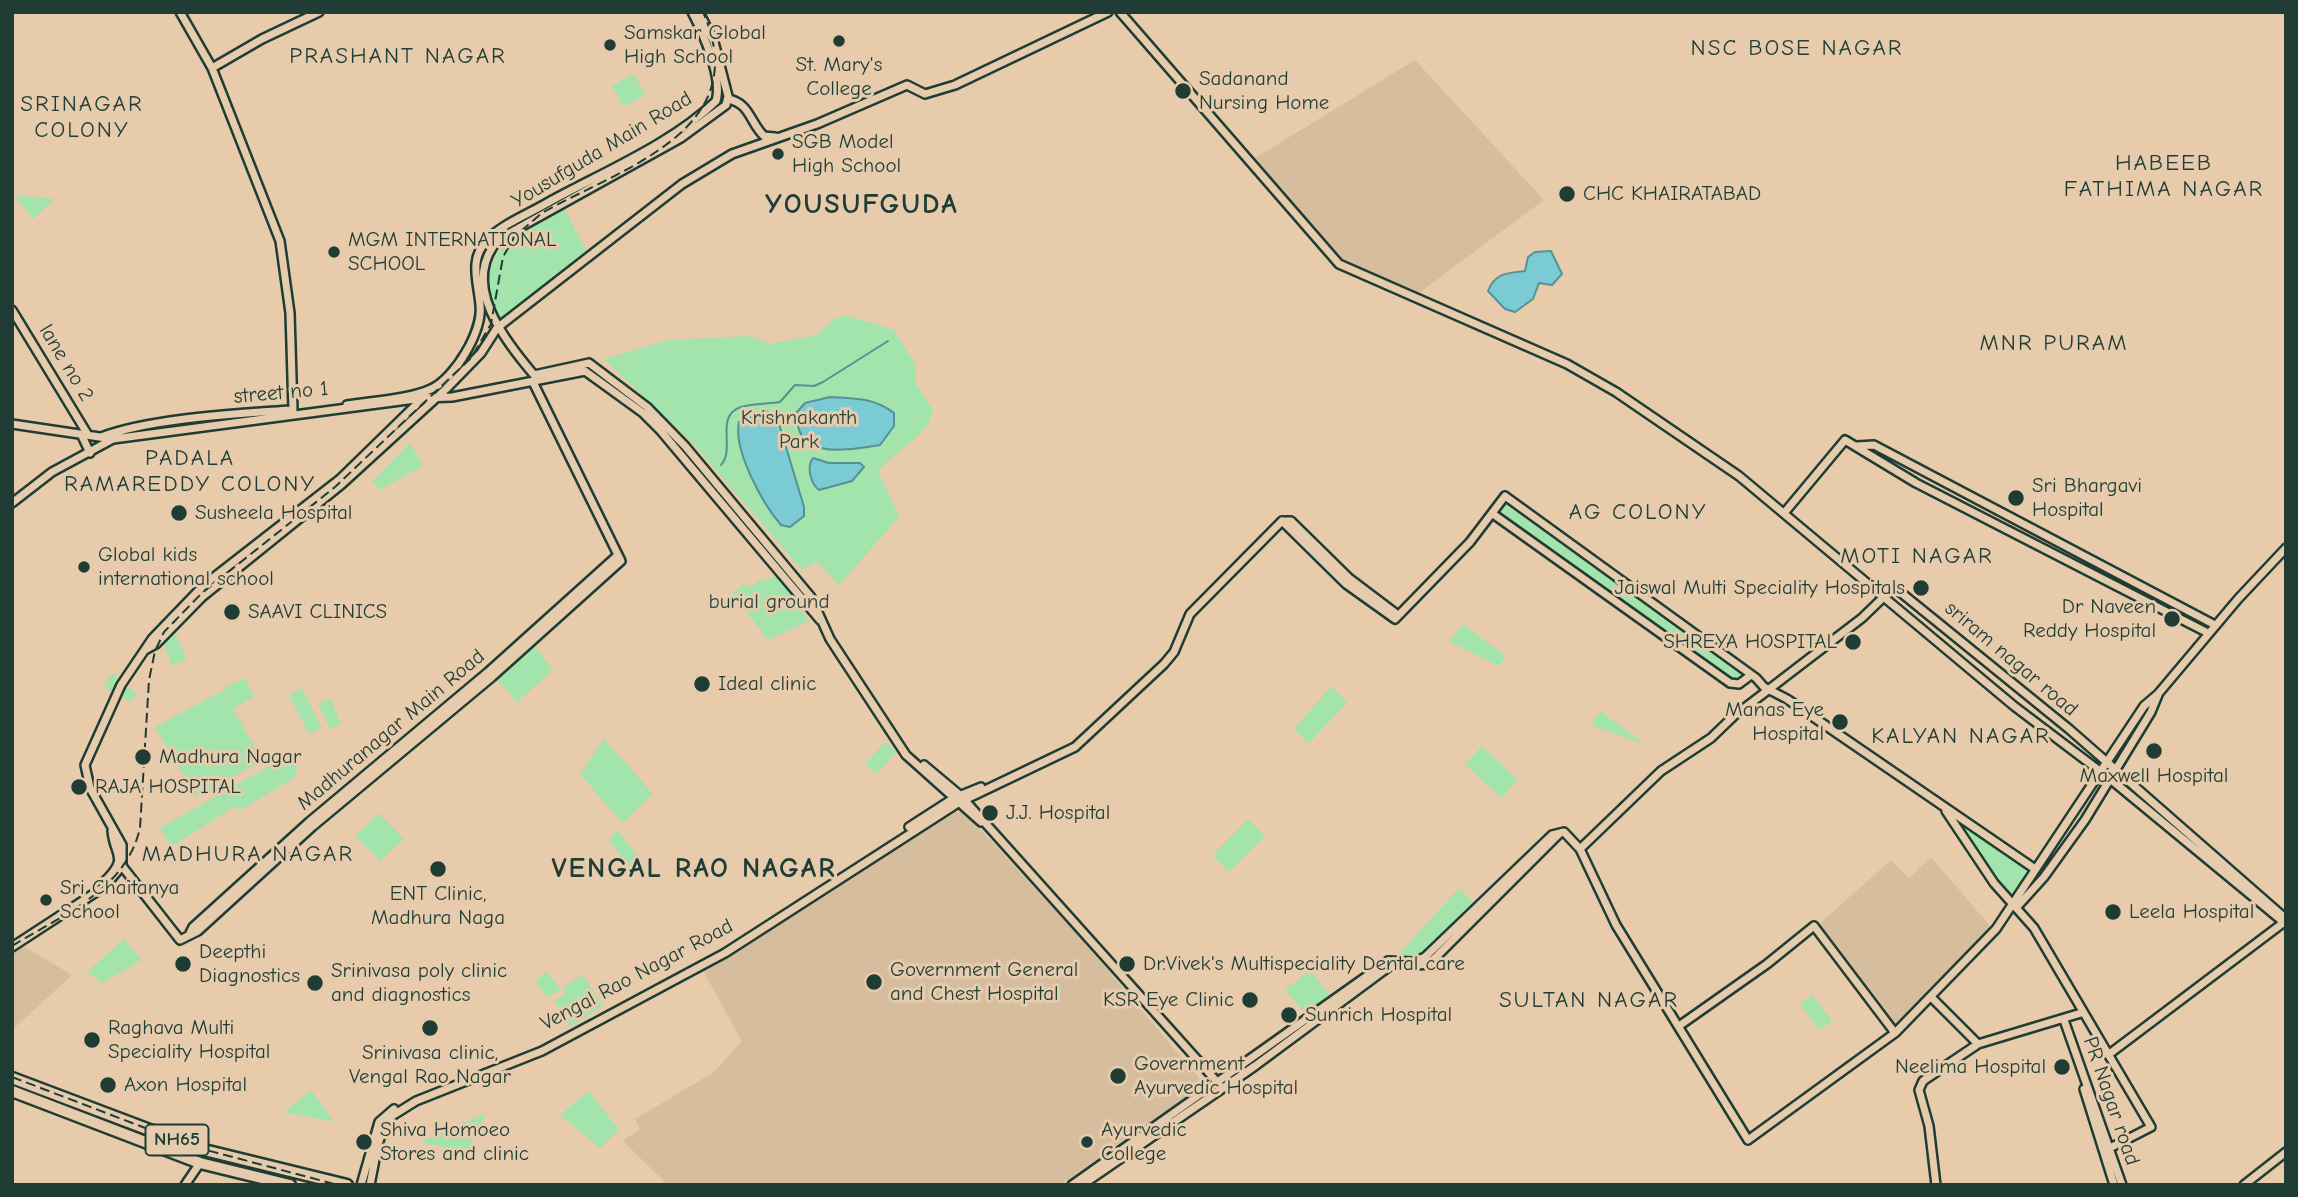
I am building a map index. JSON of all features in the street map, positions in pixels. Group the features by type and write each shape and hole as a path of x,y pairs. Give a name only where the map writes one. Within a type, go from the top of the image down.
{"highway":[{"name":"NH65","path":"12,1078 200,1149 347,1185"},
{"name":"NH65","path":"12,1091 200,1163 290,1185"}],"main road":[{"path":"180,12 212,68 280,241 290,313 293,410"},
{"path":"212,68 262,39 318,12"},
{"name":"Yousufguda Main Road","path":"484,305 484,263 489,251 507,230 648,149 716,101 717,92 708,45 692,12"},
{"path":"699,12 714,42 728,99 737,101 750,113 760,132 773,138 899,88 910,85 925,94 955,85 1108,12"},
{"name":"sriram nagar road","path":"1120,12 1339,264 1567,364 1616,393 1740,476 2014,706 2102,772 2285,922"},
{"path":"145,650 156,644 202,597 342,484 481,353 497,328 682,184 732,154 899,88"},
{"name":"Yousufguda Main Road","path":"507,230 681,138 716,115 728,99"},
{"path":"484,305 497,328 535,375 586,367 660,430 821,620 904,751 981,822 1220,1085"},
{"path":"12,947 104,887 122,866 124,850 87,782 85,765 121,685 145,650 163,626 204,585 340,479 456,365 477,334 484,305"},
{"name":"lane no 2","path":"12,310 85,435 90,453"},
{"name":"street no 1","path":"12,424 100,437 112,436 423,398 452,397 576,373 586,367"},
{"name":"Madhuranagar Main Road","path":"122,866 180,940 309,822 619,558 533,382"},
{"name":"street no 1","path":"112,436 220,416 338,409 433,388"},
{"path":"12,503 52,472 90,453 112,436"},
{"path":"1786,512 1845,440 1916,483 2208,633"},
{"path":"1857,446 1874,445 2215,625"},
{"path":"1753,677 1739,684 1730,683 1493,514 1505,496 1753,677 2035,869"},
{"name":"Vengal Rao Nagar Road","path":"360,1185 374,1136 385,1115 413,1099 530,1053 646,994 745,937 959,799 1044,763 1080,744 1164,664 1174,652 1191,614 1282,521 1291,521 1349,578 1396,617 1470,542 1493,514"},
{"path":"1073,1185 1390,966 1412,967 1427,964 1560,833 1567,834 1580,849 1616,925 1748,1140 1895,1033 1931,997 2010,906 2144,706 2158,694 2215,625 2286,548"},
{"name":"sriram nagar road","path":"1884,597 1894,587 2108,763 2285,922"},
{"path":"1580,849 1661,771 1711,738 1784,671 1803,663 1884,597"},
{"path":"2018,908 2085,820 2151,712 2158,694"},
{"path":"1944,808 2010,906 2018,908 2034,928 2081,1013 2151,1127 2106,1150"},
{"path":"12,941 107,878 120,857 112,831"},
{"path":"2108,1055 2285,922"},
{"path":"1679,1026 1767,964 1814,926 1895,1033"},
{"path":"1931,997 1978,1044"},
{"path":"1936,1185 1929,1126 1919,1090 1923,1081 1978,1044 2081,1013"},
{"name":"PR Nagar road","path":"2064,1020 2106,1150 2114,1185"},
{"name":"Vengal Rao Nagar Road","path":"370,1185 384,1127 392,1116 416,1101 542,1051 580,1027"},
{"path":"1082,1185 1220,1085"},
{"name":"PR Nagar road","path":"2106,1150 2122,1185"},
{"path":"2244,1185 2286,1152"},
{"path":"185,1185 200,1163"}],"shaded area":[{"path":"1415,60 1544,200 1415,296 1336,260 1252,160"},
{"path":"953,812 965,812 1088,947 1204,1084 1060,1185 668,1185 623,1141 640,1129 635,1119 714,1072 742,1041 703,971"},
{"path":"1931,857 1991,927 1894,1027 1817,926 1891,860 1909,878"},
{"path":"21,945 72,975 12,1030 12,950"}],"green space":[{"path":"634,74 645,95 623,107 612,86"},
{"path":"14,195 55,199 33,219"},
{"path":"563,206 588,255 501,324 490,303 489,292 491,265 497,253 505,243 526,227"},
{"name":"Krishnakanth Park","path":"845,315 894,330 916,366 916,384 933,410 925,429 878,471 899,517 839,585 817,562 802,570 696,447 604,359 668,340 750,336 769,344 817,335 834,319"},
{"path":"410,443 423,466 380,490 372,481"},
{"path":"1505,496 1751,675 1739,684 1730,683 1493,514"},
{"name":"burial ground","path":"779,577 809,621 768,640 732,593 744,584 749,588 760,580"},
{"path":"1463,624 1506,656 1499,666 1449,641"},
{"path":"175,632 187,660 172,666 163,642"},
{"path":"530,640 553,670 517,702 493,674"},
{"path":"112,673 137,694 130,702 104,687"},
{"path":"245,678 254,697 233,708 262,761 197,797 155,727 224,690 232,705 224,688"},
{"path":"1332,686 1347,703 1309,743 1293,729"},
{"path":"302,688 321,727 309,734 289,696"},
{"path":"330,698 341,724 330,729 318,704"},
{"path":"1600,711 1646,745 1591,725"},
{"path":"604,739 653,794 622,823 580,774"},
{"path":"885,742 896,752 877,774 865,764"},
{"path":"1482,746 1518,780 1501,798 1465,764"},
{"path":"297,750 296,777 239,811 235,806 171,847 160,828"},
{"path":"379,813 404,839 380,861 355,836"},
{"path":"1248,819 1265,836 1229,872 1213,855"},
{"path":"1955,819 2031,870 2011,897"},
{"path":"617,830 641,860 631,869 609,840"},
{"path":"1459,888 1474,903 1423,953 1400,958 1398,955"},
{"path":"124,939 141,960 102,983 87,972"},
{"path":"1310,970 1332,998 1308,1016 1285,990"},
{"path":"547,972 561,990 547,997 535,981"},
{"path":"583,975 603,1006 570,1027 554,1001 566,993 563,987"},
{"path":"1812,995 1832,1021 1819,1030 1800,1004"},
{"path":"311,1090 334,1122 284,1112"},
{"path":"589,1091 619,1130 600,1148 560,1115"},
{"path":"486,1113 467,1152 419,1142"}],"water":[{"path":"1551,251 1562,274 1552,285 1539,283 1533,299 1515,312 1505,309 1488,291 1499,277 1525,271 1528,257 1535,252"},
{"path":"830,397 879,404 894,413 894,426 880,445 838,450 813,445 804,439 798,428 797,412 805,403"},
{"path":"766,411 777,417 804,507 804,516 790,527 781,525 766,504 740,447 739,422"},
{"path":"813,458 829,463 860,463 864,467 852,481 819,490 810,475"}],"waterway":[{"path":"721,465 727,450 727,425 733,411 746,406 780,402 795,385 814,386 823,382 888,341"}],"railway":[{"path":"12,946 90,899 107,884 133,850 140,828 149,680 155,651 164,632 202,593 335,487 471,358 491,324 503,257 515,236 542,213 642,161 672,140 696,116 711,87 715,53 703,12"},
{"path":"12,1077 195,1147 338,1185"}],"place":[{"name":"St. Mary's College","path":"839,41"},
{"name":"Samskar Global High School","path":"610,45"},
{"name":"Sadanand Nursing Home","path":"1183,91"},
{"name":"SGB Model High School","path":"778,154"},
{"name":"CHC KHAIRATABAD","path":"1567,194"},
{"name":"MGM INTERNATIONAL SCHOOL","path":"334,252"},
{"name":"Sri Bhargavi Hospital","path":"2016,498"},
{"name":"Susheela Hospital","path":"179,513"},
{"name":"Global kids international school","path":"84,567"},
{"name":"Jaiswal Multi Speciality Hospitals","path":"1921,588"},
{"name":"SAAVI CLINICS","path":"232,612"},
{"name":"Dr Naveen Reddy Hospital","path":"2172,619"},
{"name":"SHREYA HOSPITAL","path":"1853,642"},
{"name":"Ideal clinic","path":"702,684"},
{"name":"Manas Eye Hospital","path":"1840,722"},
{"name":"Maxwell Hospital","path":"2154,751"},
{"name":"Madhura Nagar","path":"143,757"},
{"name":"RAJA HOSPITAL","path":"79,787"},
{"name":"J.J. Hospital","path":"990,813"},
{"name":"ENT Clinic, Madhura Naga","path":"438,869"},
{"name":"Sri Chaitanya School","path":"46,900"},
{"name":"Leela Hospital","path":"2113,912"},
{"name":"Deepthi Diagnostics","path":"183,964"},
{"name":"Dr.Vivek's Multispeciality Dental care","path":"1127,964"},
{"name":"Government General and Chest Hospital","path":"874,982"},
{"name":"Srinivasa poly clinic and diagnostics","path":"315,983"},
{"name":"KSR Eye Clinic","path":"1250,1000"},
{"name":"Sunrich Hospital","path":"1289,1015"},
{"name":"Srinivasa clinic, Vengal Rao Nagar","path":"430,1028"},
{"name":"Raghava Multi Speciality Hospital","path":"92,1040"},
{"name":"Neelima Hospital","path":"2062,1067"},
{"name":"Government Ayurvedic Hospital","path":"1118,1076"},
{"name":"Axon Hospital","path":"108,1085"},
{"name":"Shiva Homoeo Stores and clinic","path":"364,1142"},
{"name":"Ayurvedic College","path":"1087,1142"}],"district":[{"name":"NSC BOSE NAGAR","path":"1797,48"},
{"name":"PRASHANT NAGAR","path":"398,56"},
{"name":"SRINAGAR COLONY","path":"82,117"},
{"name":"HABEEB FATHIMA NAGAR","path":"2164,176"},
{"name":"YOUSUFGUDA","path":"862,205"},
{"name":"MNR PURAM","path":"2054,343"},
{"name":"PADALA RAMAREDDY COLONY","path":"190,471"},
{"name":"AG COLONY","path":"1638,512"},
{"name":"MOTI NAGAR","path":"1917,556"},
{"name":"KALYAN NAGAR","path":"1961,736"},
{"name":"MADHURA NAGAR","path":"248,854"},
{"name":"VENGAL RAO NAGAR","path":"694,869"},
{"name":"SULTAN NAGAR","path":"1589,1000"}]}
